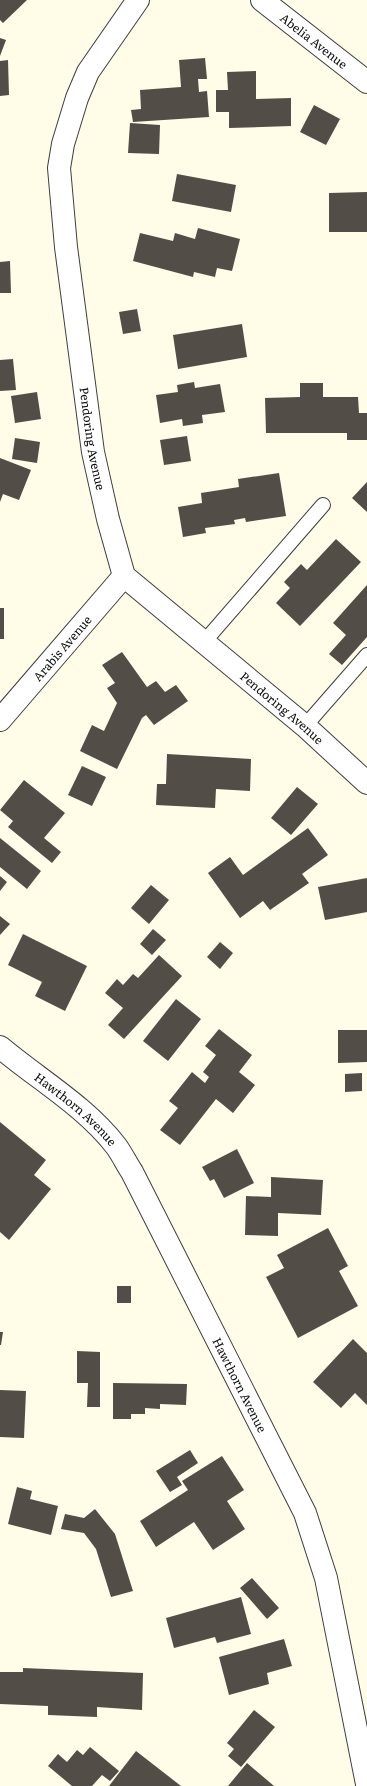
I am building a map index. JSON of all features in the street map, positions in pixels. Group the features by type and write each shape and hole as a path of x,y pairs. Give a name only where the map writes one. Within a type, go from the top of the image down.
{"street":[{"name":"Pendoring Avenue","path":"138,0 88,72 77,98 63,144 60,168 66,247 92,452 108,519 124,576 305,726 367,783"},
{"name":"Abelia Avenue","path":"262,0 367,82"},
{"name":"Arabis Avenue","path":"0,720 124,576"},
{"name":"Hawthorn Avenue","path":"0,1047 67,1099 115,1146 132,1172 305,1513 326,1578 367,1784"}],"lane":[{"path":"204,642 323,505"},
{"path":"305,726 367,655"}],"building":[{"path":"0,0 27,0 3,23 0,20"},
{"path":"0,38 6,40 0,56"},
{"path":"205,58 207,79 198,79 199,92 207,91 209,117 133,122 131,110 141,109 140,90 181,87 179,60"},
{"path":"8,60 9,95 0,96 0,61"},
{"path":"256,71 256,99 291,98 291,126 229,128 229,112 216,112 216,90 228,90 227,72"},
{"path":"314,105 340,119 326,145 300,132"},
{"path":"130,123 160,125 159,154 128,153"},
{"path":"177,174 236,185 231,212 172,201"},
{"path":"367,192 367,232 329,232 329,193"},
{"path":"198,228 240,239 232,271 217,268 215,277 194,272 193,277 133,261 140,233 173,241 175,233 195,239"},
{"path":"10,261 11,293 0,293 0,262"},
{"path":"137,309 141,331 123,334 119,312"},
{"path":"242,324 247,357 178,369 173,335"},
{"path":"13,359 16,390 0,391 0,360"},
{"path":"194,382 195,388 220,384 225,412 202,415 203,423 183,426 182,419 160,423 156,395 178,392 177,385"},
{"path":"300,383 323,383 323,397 358,397 359,413 367,413 367,440 347,440 347,433 266,433 265,398 300,397"},
{"path":"37,392 41,419 15,423 11,396"},
{"path":"187,436 191,461 164,465 160,440"},
{"path":"15,438 40,442 37,463 12,459"},
{"path":"0,458 31,470 19,500 3,494 0,502"},
{"path":"279,473 286,516 246,522 245,518 234,520 235,524 205,528 206,533 183,537 178,507 202,503 201,493 239,487 238,479"},
{"path":"367,482 367,512 352,498"},
{"path":"336,539 361,562 300,626 276,603 290,588 284,582 301,564 307,570"},
{"path":"367,585 367,637 342,665 329,654 346,635 333,623"},
{"path":"0,608 4,608 4,639 0,639"},
{"path":"122,652 147,687 156,681 165,692 176,685 188,701 154,725 146,715 142,718 117,769 80,751 92,725 104,731 117,703 107,688 115,683 102,665"},
{"path":"167,754 251,759 250,791 216,789 215,808 156,805 157,784 166,784"},
{"path":"82,766 106,777 92,806 68,795"},
{"path":"24,780 65,813 44,838 61,852 52,863 8,827 13,821 0,810"},
{"path":"297,787 318,804 291,835 271,818"},
{"path":"308,828 328,855 302,874 309,883 270,910 263,901 240,918 208,873 230,857 243,875"},
{"path":"0,838 41,871 27,889 0,867"},
{"path":"0,876 7,882 0,891"},
{"path":"367,878 367,912 325,920 318,887"},
{"path":"151,885 169,900 149,924 131,908"},
{"path":"0,916 10,924 0,935"},
{"path":"153,929 166,940 152,955 140,944"},
{"path":"23,934 87,966 65,1011 35,996 42,982 8,965"},
{"path":"220,942 233,953 220,969 207,957"},
{"path":"159,955 182,976 124,1039 108,1025 123,1008 105,993 117,979 123,985 133,974 138,978"},
{"path":"176,999 201,1019 168,1061 143,1041"},
{"path":"219,1029 252,1055 239,1072 255,1085 233,1113 216,1099 180,1145 160,1130 178,1108 169,1101 192,1072 205,1083 209,1077 203,1072 216,1055 205,1046"},
{"path":"338,1030 367,1030 367,1062 338,1063"},
{"path":"362,1073 362,1091 345,1092 345,1074"},
{"path":"0,1122 46,1160 34,1175 51,1189 9,1240 0,1232"},
{"path":"237,1149 254,1183 224,1198 214,1179 210,1181 202,1167"},
{"path":"271,1177 323,1180 321,1215 278,1213 278,1236 245,1235 246,1196 271,1197"},
{"path":"328,1228 348,1266 339,1271 358,1306 298,1338 266,1277 284,1268 277,1255"},
{"path":"117,1286 131,1286 131,1303 117,1303"},
{"path":"0,1332 3,1332 1,1345 0,1345"},
{"path":"353,1339 367,1353 367,1405 355,1393 341,1408 313,1382"},
{"path":"77,1351 100,1352 100,1407 87,1407 88,1383 77,1383"},
{"path":"113,1383 187,1384 186,1405 160,1404 160,1409 145,1408 145,1414 131,1414 131,1419 113,1419"},
{"path":"0,1390 26,1391 24,1438 0,1437"},
{"path":"190,1450 198,1463 177,1477 182,1485 170,1492 156,1471"},
{"path":"222,1456 244,1490 227,1501 245,1529 213,1550 194,1522 156,1547 140,1521 188,1490 182,1481"},
{"path":"17,1487 32,1491 30,1499 58,1506 51,1535 8,1524"},
{"path":"95,1509 115,1534 133,1591 111,1597 96,1549 84,1533 61,1529 65,1514 84,1518"},
{"path":"252,1578 279,1608 267,1619 240,1588"},
{"path":"241,1597 251,1634 217,1643 215,1637 174,1648 166,1618"},
{"path":"284,1639 292,1666 267,1673 269,1684 229,1695 219,1657"},
{"path":"23,1668 143,1673 142,1710 97,1707 97,1717 48,1715 48,1706 0,1704 0,1672 23,1672"},
{"path":"254,1710 275,1727 241,1767 228,1756 234,1749 227,1743"},
{"path":"90,1747 119,1771 110,1781 102,1775 92,1786 72,1786 48,1766 58,1754 67,1762 77,1750 83,1755"},
{"path":"136,1751 181,1786 109,1786"},
{"path":"247,1763 274,1786 228,1786"}]}
